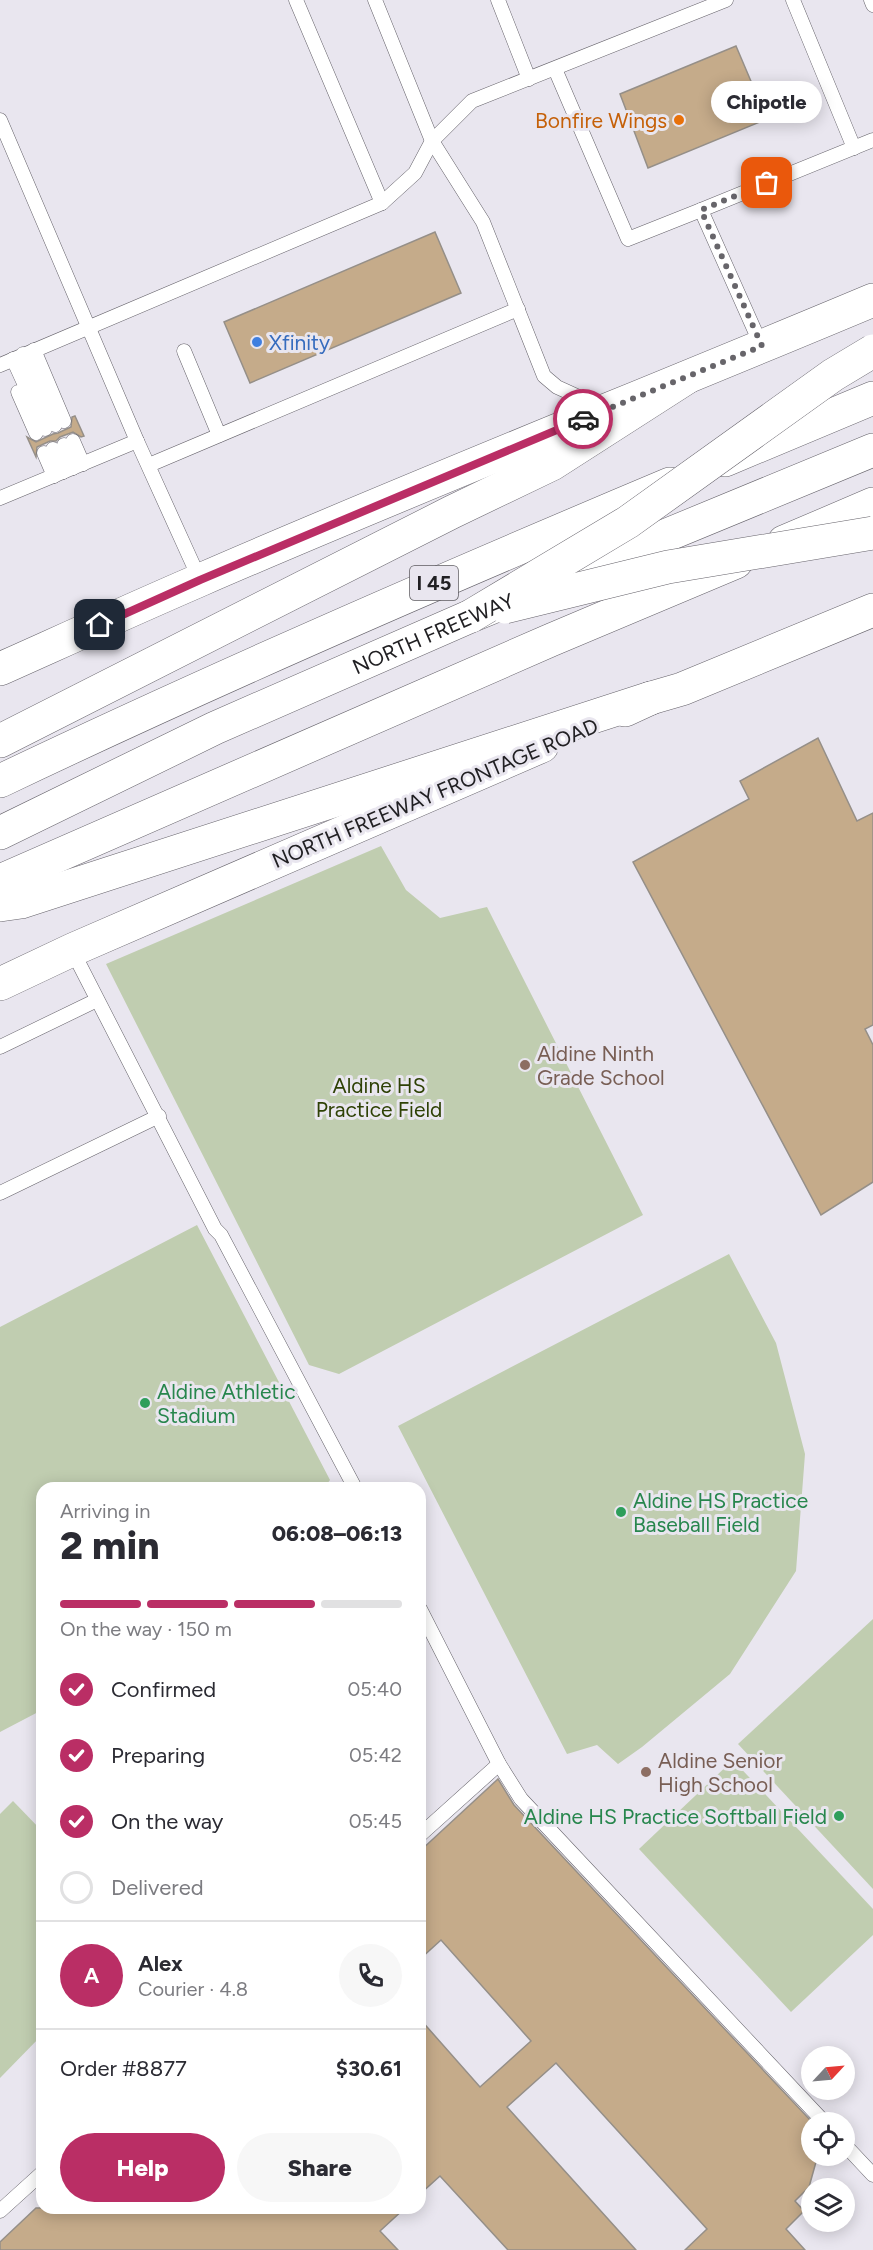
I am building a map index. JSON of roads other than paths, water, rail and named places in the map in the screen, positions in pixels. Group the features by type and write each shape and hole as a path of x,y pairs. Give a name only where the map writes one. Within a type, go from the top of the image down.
{"main road":[{"path":"0,669 200,580 606,409 873,300"},
{"path":"471,616 628,522 833,375 873,351"},
{"path":"0,741 441,517 552,464 686,378"},
{"name":"NORTH FREEWAY","path":"0,781 147,711 451,576 873,398"},
{"name":"NORTH FREEWAY","path":"0,833 215,728 471,616 873,450"},
{"path":"0,881 540,645 873,504"},
{"path":"471,616 668,567 873,533"},
{"name":"NORTH FREEWAY FRONTAGE ROAD","path":"0,984 72,950 651,698 682,689 873,610"},
{"path":"0,905 21,902 651,698"}],"lane":[{"path":"296,0 382,203"},
{"path":"375,0 432,141 483,222 544,376 549,382 606,409"},
{"path":"498,0 529,79"},
{"path":"15,358 382,203 416,173 432,141 472,101 726,0"},
{"path":"793,0 854,148"},
{"path":"871,0 873,5"},
{"path":"555,69 628,239 873,140"},
{"path":"0,120 137,441 200,580"},
{"path":"701,210 762,346"},
{"path":"148,465 518,309"},
{"path":"184,351 219,435"},
{"path":"15,358 50,427 15,358"},
{"path":"0,498 137,441"},
{"path":"68,470 58,447 68,470"},
{"path":"72,950 216,1229 352,1482"},
{"path":"0,1047 97,1000"},
{"path":"0,1193 159,1116"},
{"path":"426,1621 499,1764 521,1798 815,2112"},
{"path":"426,1829 499,1764"},
{"path":"855,2156 873,2175"},
{"path":"0,2211 36,2178"}],"place":[{"name":"Bonfire Wings","path":"679,120"},
{"name":"Chipotle","path":"767,183"},
{"name":"Xfinity","path":"257,342"},
{"name":"Aldine Ninth Grade School","path":"525,1065"},
{"name":"Aldine Athletic Stadium","path":"145,1403"},
{"name":"Aldine HS Practice Baseball Field","path":"621,1512"},
{"name":"Aldine Senior High School","path":"646,1772"},
{"name":"Aldine HS Practice Softball Field","path":"839,1816"}],"park label":[{"name":"Aldine HS Practice Field","path":"379,1097"}]}
